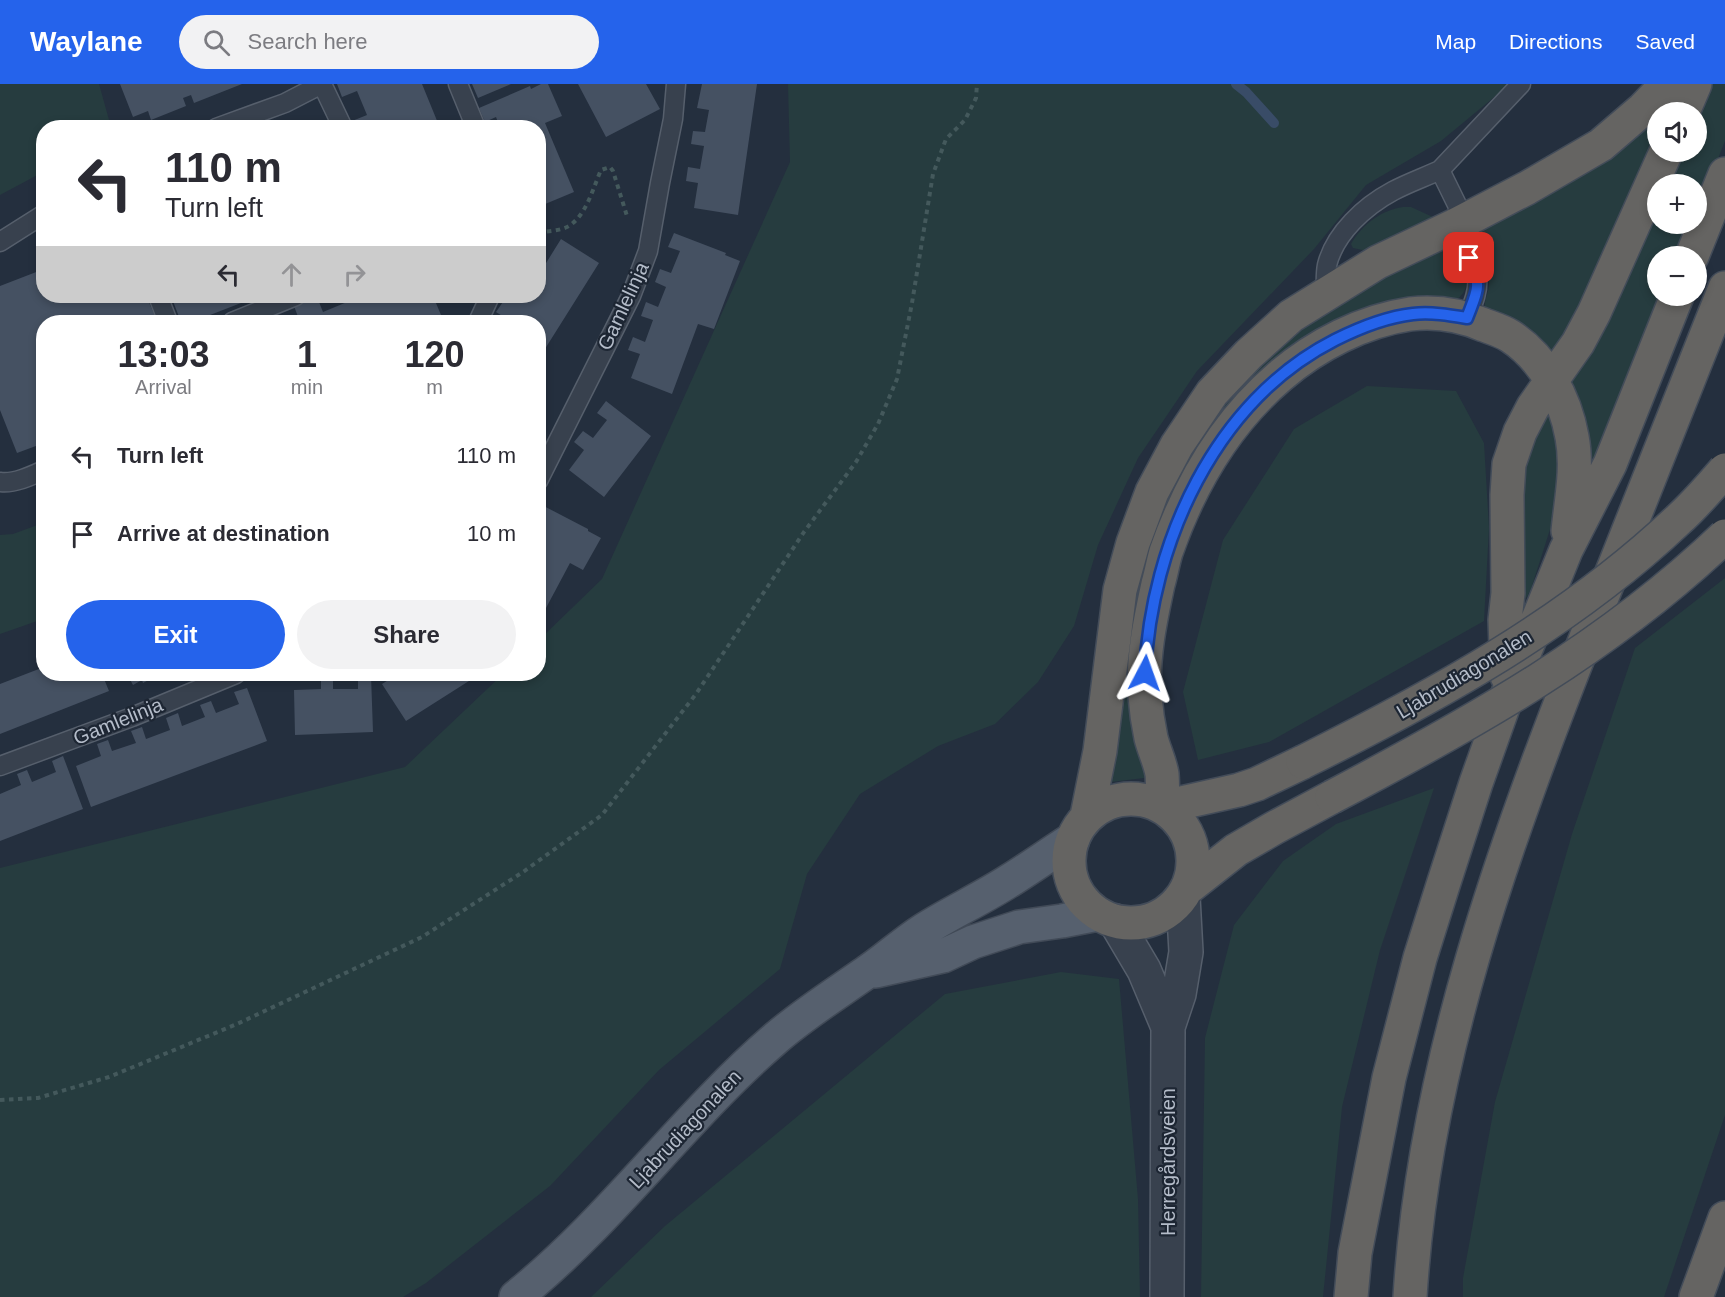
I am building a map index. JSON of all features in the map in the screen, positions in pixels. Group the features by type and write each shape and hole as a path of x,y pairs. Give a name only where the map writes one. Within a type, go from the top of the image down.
{"highway":[{"path":"1667,84 1644,109 1601,145 1527,188 1378,262 1291,316 1249,354 1212,393 1177,445 1152,492 1133,543 1120,590 1100,751 1080,828 1070,852 1069,867 1078,894 1087,905 1106,917 1130,923 1145,922 1160,917 1173,908 1186,892 1236,850 1453,732 1535,683 1658,595 1725,536"},
{"path":"1687,102 1695,84"},
{"path":"1508,693 1505,620 1508,593 1509,464 1520,432 1533,407 1578,343 1594,313 1662,162"},
{"path":"1696,246 1725,174"},
{"path":"1410,1297 1422,1183 1439,1088 1468,973 1490,898 1557,710 1725,288"},
{"path":"1351,1297 1355,1253 1389,1078 1420,958 1476,783 1508,693 1566,550 1610,464 1673,306"},
{"path":"1163,807 1162,772 1151,738 1145,697 1149,625 1166,554 1183,508 1207,462 1246,409 1280,376 1321,347 1361,328 1412,314 1467,318 1509,335 1534,356 1552,380 1568,418 1575,456 1566,550"},
{"name":"Ljabrudiagonalen","path":"1163,807 1257,784 1433,695 1546,624 1614,574 1680,519 1725,470"},
{"path":"1080,828 1104,804 1124,799 1144,800 1163,807 1177,818 1188,833 1194,850 1194,869 1186,892"},
{"path":"1696,1297 1725,1218"}],"main road":[{"name":"Ljabrudiagonalen","path":"516,1297 536,1281 611,1207 700,1110 777,1037 821,1002 865,974 922,931 1007,882 1080,828"},
{"name":"Ljabrudiagonalen","path":"865,974 943,956 974,942 1019,927 1106,917"}],"street":[{"name":"Herregårdsveien","path":"1167,1297 1168,1027 1179,994 1186,952 1186,892"},
{"name":"Herregårdsveien","path":"1106,917 1144,970 1168,1027"}],"lane":[{"path":"238,120 285,103 322,84 339,120"},
{"path":"458,84 473,120"},
{"name":"Gamlelinja","path":"546,465 632,296 648,251 673,119 676,84"},
{"path":"1326,293 1326,267 1332,250 1344,231 1365,210 1393,191 1440,170 1521,84"},
{"path":"1440,170 1477,275 1477,292 1467,318"},
{"path":"0,242 36,219"},
{"path":"249,315 279,303"},
{"path":"0,482 36,473"},
{"name":"Gamlelinja","path":"0,766 132,717 219,681"}],"path":[{"path":"0,1100 38,1098 109,1077 237,1024 422,937 523,872 602,815 696,694 804,532 856,462 878,424 897,379 933,174 946,139 966,120 976,98 977,84"},
{"path":"546,231 567,226 576,220 584,209 601,170 610,167 617,180 627,217 636,228 651,239"}],"green space":[{"path":"0,84 99,84 109,120 36,120 36,176 0,195"},
{"path":"788,84 1510,84 1441,141 1366,185 1314,249 1197,371 1138,458 1098,545 1074,626 1038,682 995,724 938,746 860,794 807,874 780,969 659,1070 550,1186 426,1283 403,1297 0,1297 0,868 405,767 496,681 546,681 546,633 602,579 790,162"},
{"path":"1709,84 1725,84 1725,141 1707,187 1707,174 1668,174 1673,162 1707,162 1707,102 1701,102"},
{"path":"1647,123 1648,162 1557,356 1485,308 1489,287 1488,277 1485,264 1470,233"},
{"path":"1411,207 1435,218 1367,251 1353,248 1351,244 1366,225 1387,211"},
{"path":"1647,218 1647,234 1688,234 1683,246 1647,246 1647,306 1659,306 1599,454 1594,459 1590,456 1587,424 1569,380"},
{"path":"1450,242 1466,279 1466,287 1457,299 1381,305 1178,491 1147,776 1111,782 1109,776 1131,606 1157,518 1191,452 1250,372 1299,328 1347,294"},
{"path":"1367,386 1456,391 1484,443 1489,528 1484,621 1269,742 1198,760 1183,692 1223,540 1294,429"},
{"path":"1549,408 1560,453 1554,517 1531,589 1524,599 1521,598 1523,466"},
{"path":"36,526 36,621 0,634 0,535 13,534"},
{"path":"1725,578 1725,1115 1664,1297 1463,1297 1463,1278 1495,1102 1572,834 1635,648"},
{"path":"1434,788 1380,950 1342,1107 1323,1297 1201,1297 1205,1038 1234,925 1283,861 1336,824"},
{"path":"1061,972 1119,979 1138,1199 1140,1297 591,1297 665,1226 945,994"}],"building":[{"path":"120,84 242,84 194,103 191,95 183,98 186,106 151,120 148,111 133,117"},
{"path":"337,84 422,84 437,120 354,120 367,115 357,91 342,97"},
{"path":"472,84 511,84 478,98"},
{"path":"541,84 548,84 562,116 546,123 546,120 497,120 496,117 484,120 479,108 530,86 531,89"},
{"path":"578,84 646,84 660,109 606,137"},
{"path":"702,84 757,84 738,215 694,208 698,183 686,181 688,167 700,169 704,146 691,144 693,131 705,132 709,110 697,108"},
{"path":"546,125 574,192 546,204"},
{"path":"674,233 726,253 725,255 740,261 714,329 698,324 672,394 631,378 640,354 628,350 633,337 645,342 653,320 641,316 646,302 658,307 666,287 655,282 660,269 671,273 680,251 668,247"},
{"path":"561,239 599,263 546,347 546,315 501,315 496,312 502,303 546,303 546,263"},
{"path":"36,272 36,303 149,303 154,315 36,315 36,446 17,453 0,410 0,286"},
{"path":"174,303 241,303 210,315 178,315"},
{"path":"302,303 319,303 323,312 345,303 436,303 441,315 297,315 294,306"},
{"path":"606,401 651,436 604,497 569,470 584,450 574,442 583,431 593,438 607,420 597,413"},
{"path":"546,507 601,538 583,570 570,563 546,608"},
{"path":"36,670 36,681 105,681 109,691 0,734 0,684"},
{"path":"321,681 333,681 333,689 358,689 358,681 371,681 373,732 295,735 294,690 321,689"},
{"path":"387,681 469,681 406,721 382,684"},
{"path":"247,688 267,741 91,807 76,766 101,756 97,744 108,740 112,751 136,743 131,731 142,727 146,739 170,730 166,718 178,713 182,726 205,717 200,705 211,701 216,713 239,704 234,692"},
{"path":"63,756 83,809 0,841 0,794 21,785 17,774 27,770 32,782 56,772 52,761"}],"waterway":[{"path":"1236,84 1274,123"}],"route":[{"path":"1145,673 1149,625 1166,554 1177,523 1207,462 1246,409 1299,361 1352,331 1412,314 1467,318 1478,283 1469,258"}]}
